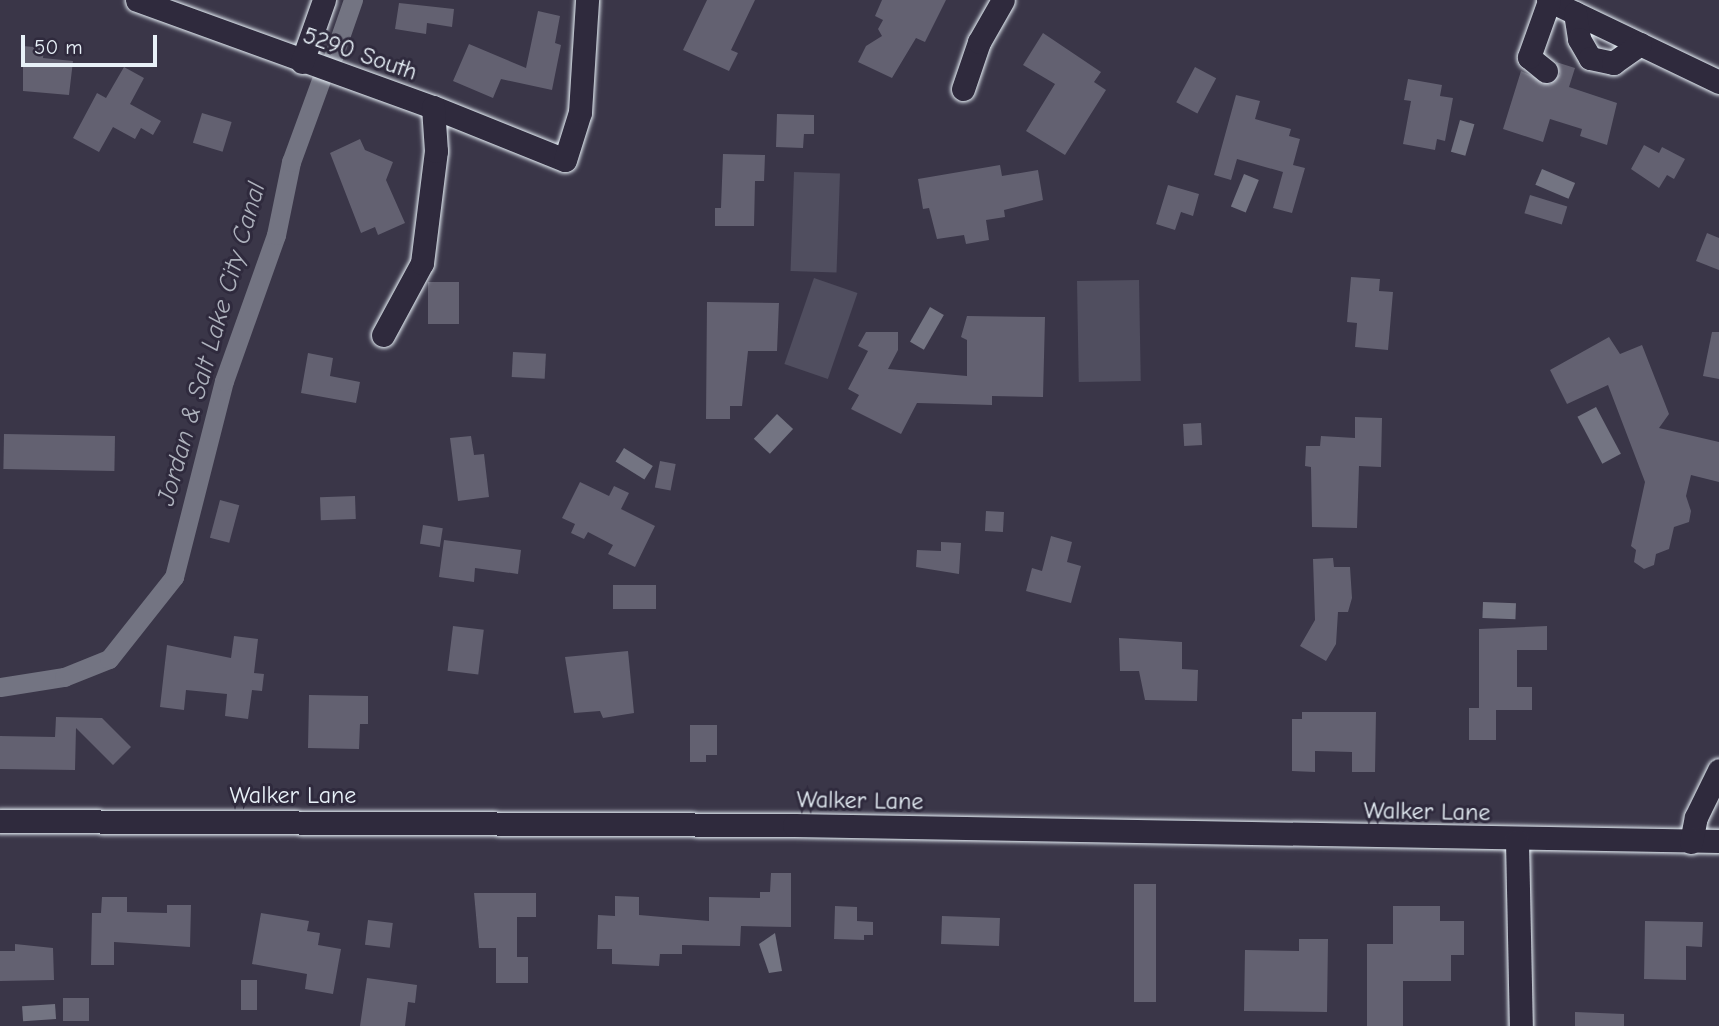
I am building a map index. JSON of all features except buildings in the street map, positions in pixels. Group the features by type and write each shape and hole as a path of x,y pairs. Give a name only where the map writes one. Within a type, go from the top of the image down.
{"street":[{"name":"5290 South","path":"137,0 433,107 565,160 580,112 587,0"},
{"path":"320,68 324,0"},
{"path":"963,89 979,42 1003,0"},
{"path":"1546,71 1532,64 1529,57 1549,0 1719,82"},
{"path":"1575,13 1579,39 1590,58 1613,63 1640,44"},
{"path":"383,335 422,263 436,151 433,107"},
{"path":"1691,842 1696,817 1719,770"},
{"name":"Walker Lane","path":"0,821 794,825 1517,841 1719,841"},
{"path":"1517,841 1521,1026"}],"shaded area":[{"path":"794,172 840,174 837,273 791,271"},
{"path":"814,278 857,293 828,379 784,364"},
{"path":"1139,280 1141,381 1079,382 1077,281"}],"water":[{"path":"1460,120 1474,124 1465,156 1451,152"},
{"path":"1542,169 1575,183 1568,199 1535,185"},
{"path":"1244,174 1259,180 1246,212 1231,206"},
{"path":"930,307 944,315 924,350 910,342"},
{"path":"1596,407 1621,454 1602,464 1577,417"},
{"path":"777,414 793,429 770,454 754,439"},
{"path":"624,448 653,466 644,480 616,462"},
{"path":"1483,602 1516,603 1515,619 1482,618"},
{"path":"775,933 782,971 769,973 759,944"},
{"path":"55,1004 56,1019 23,1021 22,1006"}],"waterway":[{"name":"Jordan & Salt Lake City Canal","path":"331,63 353,0"},
{"name":"Jordan & Salt Lake City Canal","path":"0,687 64,677 109,659 174,577 224,381 276,235 291,162 321,80"}]}
